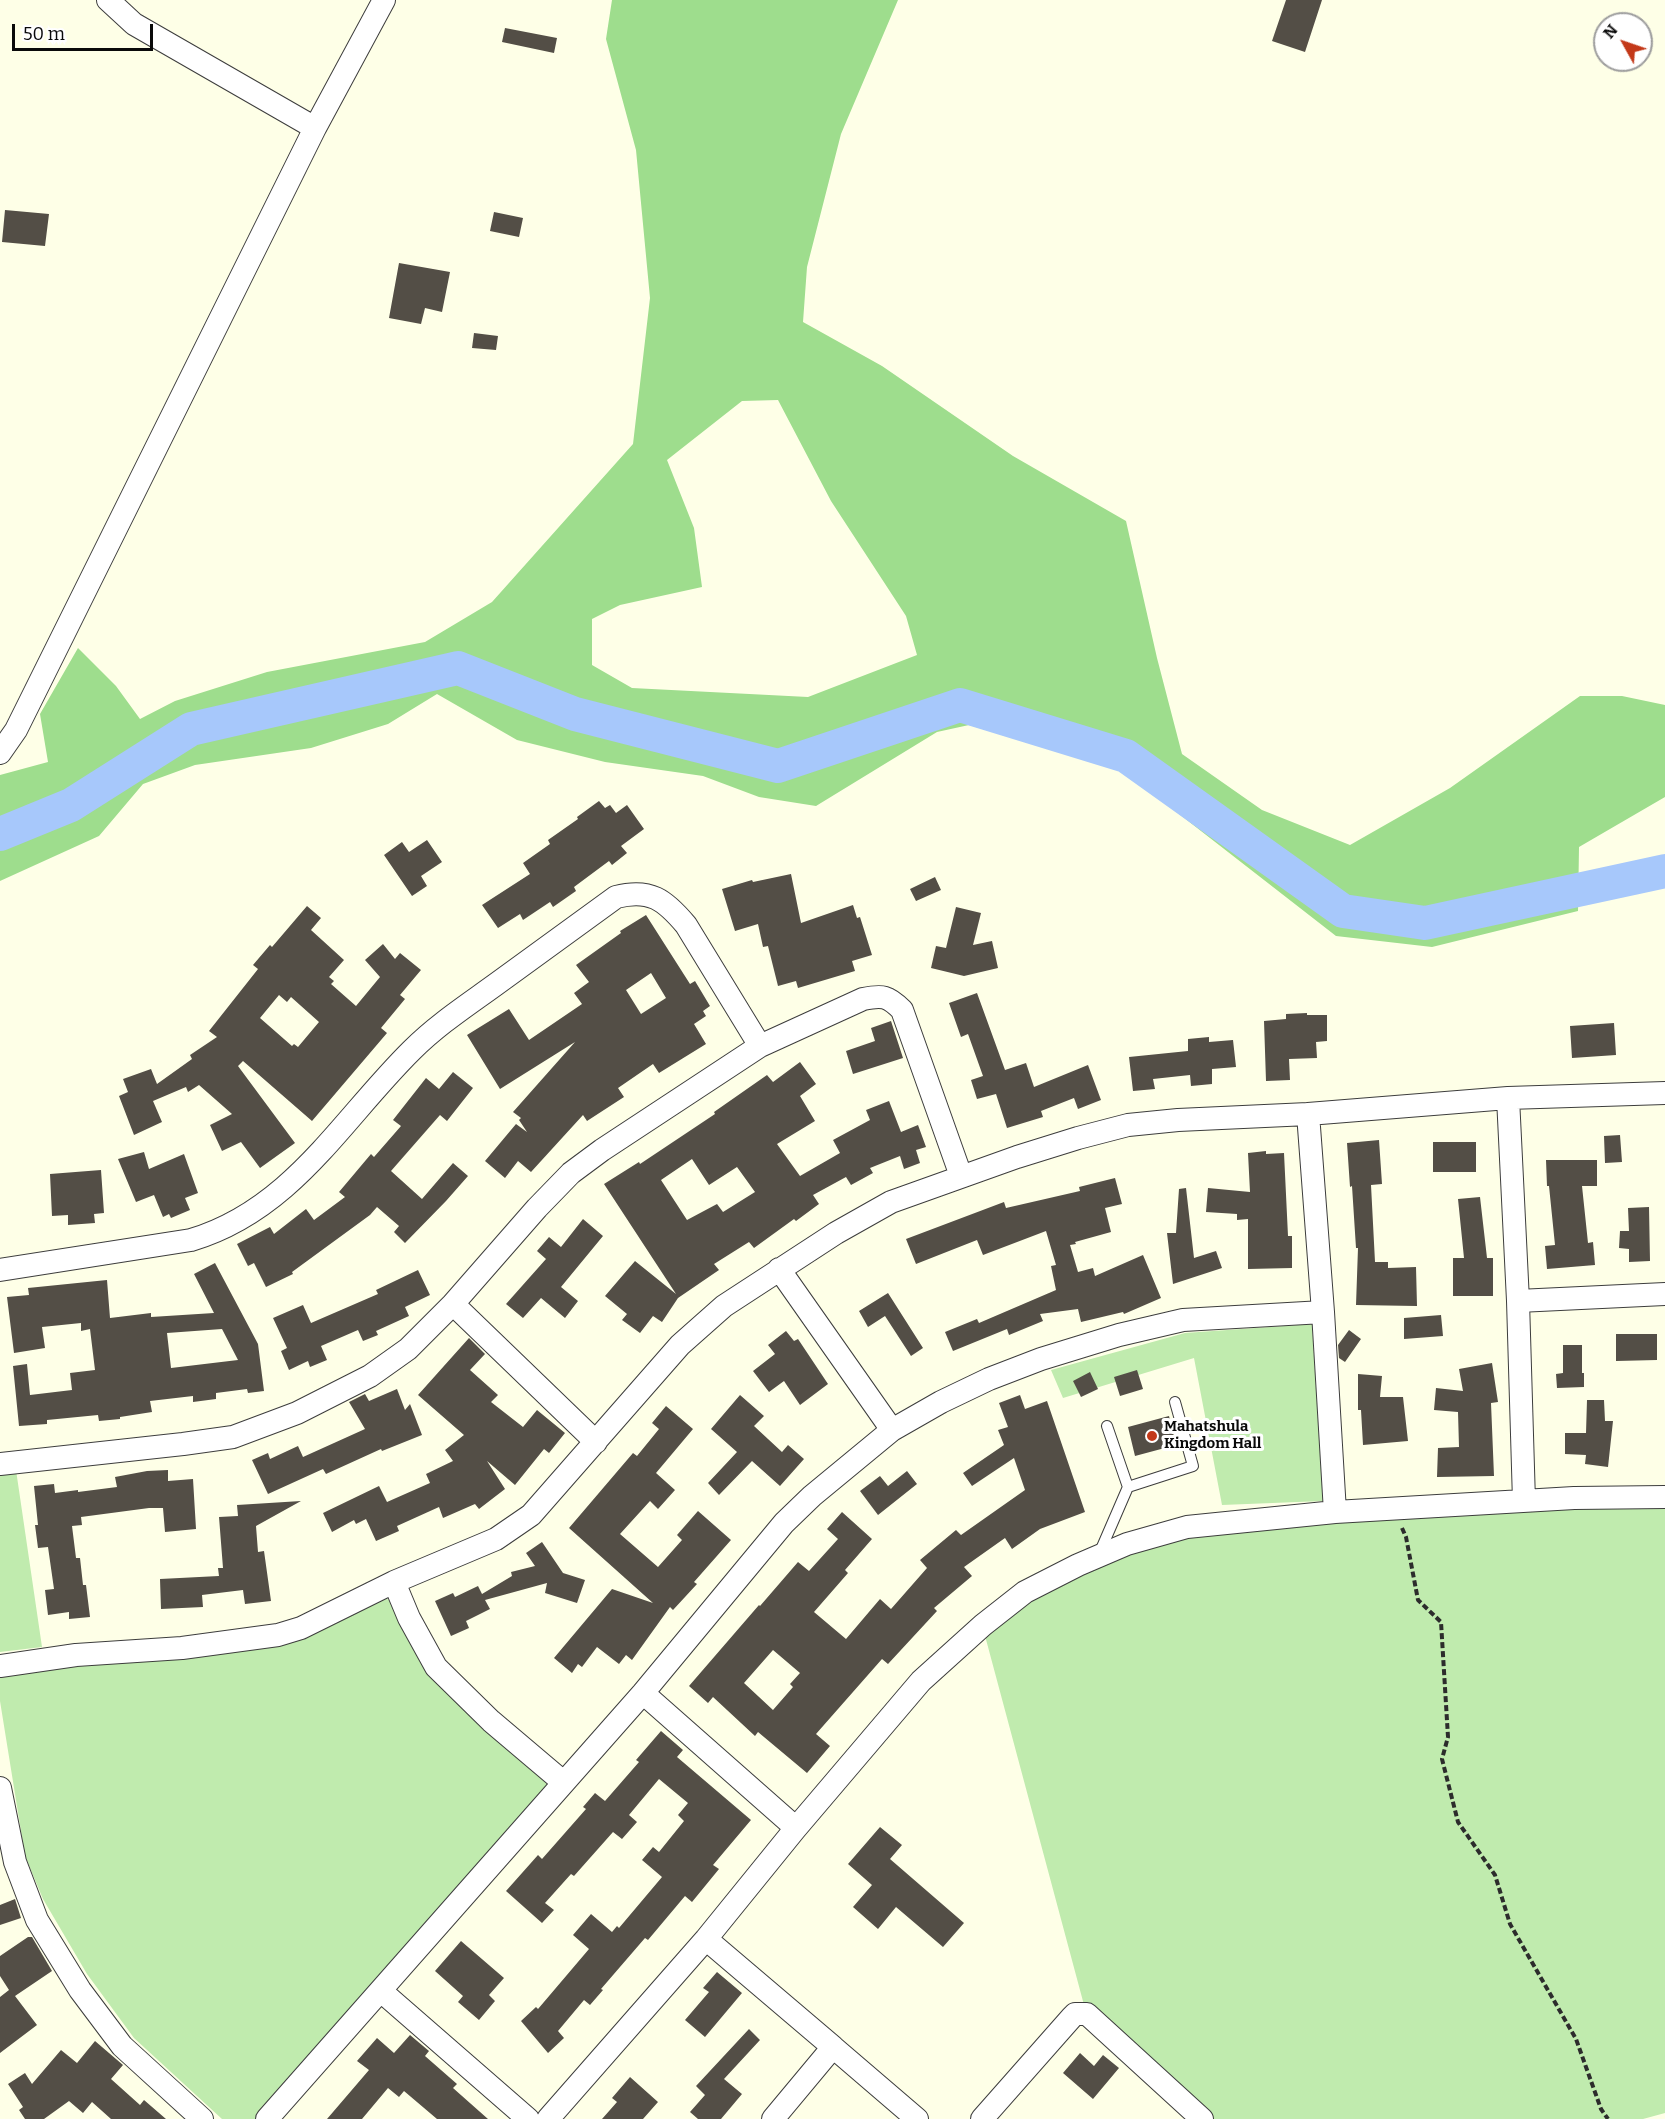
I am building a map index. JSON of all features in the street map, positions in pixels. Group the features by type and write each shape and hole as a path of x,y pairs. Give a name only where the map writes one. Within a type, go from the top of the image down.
{"street":[{"path":"108,0 134,24 315,128"},
{"path":"0,753 16,730 315,128 384,0"},
{"path":"0,1270 191,1240 214,1233 253,1213 289,1184 320,1154 412,1050 443,1022 616,897 633,892 653,896 672,908 686,925 760,1046"},
{"path":"0,1464 233,1437 297,1413 370,1376 408,1349 453,1304 537,1208 571,1173 602,1150 760,1046 864,999 881,996 892,1001 902,1010 961,1176"},
{"path":"0,1666 76,1655 182,1648 278,1635 301,1628 394,1582 496,1539 531,1515 680,1345 724,1306 836,1233 891,1202 961,1176 1078,1138 1128,1125 1508,1098 1665,1093"},
{"path":"1508,1098 1518,1300 1524,1501"},
{"path":"1308,1114 1335,1512"},
{"path":"779,1269 892,1430"},
{"path":"1518,1300 1665,1294"},
{"path":"453,1304 596,1442"},
{"path":"267,2119 643,1693 784,1523 812,1496 892,1430 941,1402 989,1379 1041,1359 1119,1335 1184,1320 1323,1312"},
{"path":"548,2119 706,1939 796,1828 921,1681 983,1625 1025,1592 1127,1544 1187,1527 1335,1512 1574,1498 1665,1497"},
{"path":"394,1582 414,1627 436,1666 491,1721 563,1782"},
{"path":"643,1693 796,1828"},
{"path":"0,1788 8,1864 80,1990 122,2046 202,2119"},
{"path":"706,1939 917,2119"},
{"path":"381,1991 528,2119"},
{"path":"982,2119 1072,2017 1081,2013 1087,2014 1202,2119"},
{"path":"772,2119 833,2047"}],"lane":[{"path":"1128,1487 1193,1466 1175,1402"},
{"path":"1097,1557 1128,1487 1107,1426"}],"path":[{"path":"1392,1509 1406,1537 1418,1600 1441,1622 1448,1737 1442,1759 1458,1822 1495,1875 1510,1924 1576,2039 1601,2109 1608,2119"}],"green space":[{"path":"612,0 898,0 841,134 807,267 803,322 882,366 1013,456 1126,521 1157,658 1182,754 1262,810 1350,845 1450,788 1580,696 1622,696 1665,705 1665,797 1579,847 1578,911 1432,947 1336,936 1120,768 969,725 937,732 816,806 759,797 703,776 605,762 517,740 437,694 388,724 311,748 195,765 143,784 99,836 0,881 0,775 48,762 40,714 78,648 116,686 140,719 175,701 267,672 425,642 492,602 633,444 650,298 636,150 606,39","holes":["778,400 831,501 906,616 917,655 808,697 632,688 592,665 592,619 620,605 702,587 694,528 667,460 742,401"]},
{"path":"1312,1324 1323,1501 1222,1505 1194,1358 1063,1398 1051,1370 1185,1333"},
{"path":"16,1470 42,1647 0,1652 0,1472"},
{"path":"1665,1503 1665,2113 1643,2119 1210,2119 1084,2005 984,1632 1027,1598 1080,1571 1189,1534 1333,1519"},
{"path":"377,1596 393,1601 551,1782 257,2119 222,2119 134,2038 87,1974 43,1899 25,1856 0,1701 0,1675 76,1662 283,1644"}],"building":[{"path":"1286,0 1322,0 1305,52 1272,41"},
{"path":"505,28 557,38 554,53 502,42"},
{"path":"5,210 49,214 45,246 2,242"},
{"path":"494,212 523,218 519,237 490,231"},
{"path":"399,263 450,272 442,312 425,308 421,324 389,318"},
{"path":"474,333 498,336 496,350 472,348"},
{"path":"599,801 605,808 610,805 616,813 627,805 644,829 621,846 627,853 612,865 609,861 574,887 576,891 553,907 550,902 523,920 520,914 498,928 482,905 530,874 523,863 550,844 548,840"},
{"path":"427,840 442,862 421,876 427,886 412,896 384,855 402,842 409,852"},
{"path":"791,874 801,923 853,905 857,918 860,917 872,955 852,961 855,971 798,988 796,981 778,986 768,946 763,947 758,924 735,931 722,889 752,880 753,882"},
{"path":"935,877 941,890 916,901 910,889"},
{"path":"307,906 321,918 311,930 344,960 329,977 334,981 331,984 356,1006 380,977 365,960 383,944 395,959 400,953 421,970 400,995 405,999 381,1028 387,1033 312,1121 243,1061 238,1066 295,1143 260,1168 241,1142 222,1151 210,1125 232,1114 199,1085 188,1092 186,1087 153,1101 162,1122 134,1135 119,1096 128,1092 123,1079 151,1069 157,1084 192,1059 190,1055 217,1037 209,1031 258,969 253,965 270,945 272,947","holes":["279,995 287,1002 291,997 319,1022 298,1047 294,1044 292,1046 260,1018"]},
{"path":"956,907 981,913 973,945 992,941 998,968 964,976 931,968 936,946 946,948"},
{"path":"646,915 690,984 695,981 710,1006 703,1011 706,1016 694,1024 706,1044 659,1073 653,1064 618,1088 624,1097 587,1121 583,1115 531,1172 518,1161 505,1178 485,1161 516,1124 527,1132 519,1120 521,1118 513,1112 575,1042 500,1089 467,1035 509,1009 529,1040 582,1004 574,993 589,982 576,965 621,933 620,931","holes":["651,973 666,998 641,1014 626,990"]},
{"path":"977,993 1005,1070 1026,1063 1034,1087 1088,1065 1101,1100 1078,1109 1074,1098 1041,1111 1043,1117 1007,1128 996,1094 977,1099 971,1080 983,1076 968,1034 961,1037 949,1003"},
{"path":"1307,1013 1307,1015 1327,1015 1327,1041 1316,1042 1317,1058 1289,1059 1290,1080 1266,1081 1264,1021 1286,1019 1286,1014"},
{"path":"891,1021 903,1058 853,1074 846,1051 875,1041 871,1028"},
{"path":"1614,1023 1616,1055 1572,1058 1570,1026"},
{"path":"1209,1037 1209,1042 1233,1040 1236,1067 1212,1069 1212,1084 1191,1086 1190,1075 1153,1079 1155,1089 1133,1091 1129,1057 1188,1051 1188,1039"},
{"path":"800,1062 816,1084 800,1096 815,1121 777,1144 800,1176 840,1153 833,1140 870,1120 866,1110 889,1101 901,1132 918,1125 926,1147 916,1150 920,1163 904,1169 900,1156 870,1168 873,1173 851,1185 846,1177 813,1195 819,1204 754,1248 749,1242 714,1264 719,1270 678,1298 662,1322 653,1316 640,1333 622,1320 627,1314 605,1296 635,1261 676,1294 604,1184 639,1162 640,1164 715,1114 714,1112 767,1075 773,1082","holes":["692,1159 709,1185 737,1167 755,1192 723,1212 717,1204 687,1220 661,1180"]},
{"path":"453,1072 473,1088 447,1121 440,1115 391,1171 422,1199 453,1163 468,1176 405,1243 394,1232 399,1226 377,1207 370,1215 292,1272 293,1274 266,1287 254,1263 248,1266 237,1244 270,1227 274,1234 306,1209 314,1220 345,1197 339,1192 371,1154 374,1157 401,1126 393,1120 426,1078 439,1089"},
{"path":"1620,1135 1622,1162 1605,1163 1604,1136"},
{"path":"1379,1140 1382,1184 1371,1185 1375,1262 1388,1262 1388,1268 1416,1267 1417,1306 1356,1305 1358,1248 1356,1248 1347,1143"},
{"path":"1433,1142 1476,1142 1476,1172 1433,1172"},
{"path":"1266,1151 1266,1154 1284,1153 1288,1236 1292,1236 1292,1268 1248,1269 1248,1219 1237,1220 1237,1214 1206,1212 1208,1188 1250,1192 1248,1153"},
{"path":"144,1152 149,1169 184,1154 198,1193 185,1198 190,1210 171,1218 169,1214 163,1217 154,1195 136,1202 118,1159"},
{"path":"1546,1160 1597,1160 1597,1186 1582,1186 1588,1243 1593,1242 1595,1265 1547,1269 1545,1246 1555,1245"},
{"path":"101,1170 104,1213 94,1214 95,1223 68,1225 68,1215 52,1216 50,1174"},
{"path":"1115,1178 1122,1204 1105,1208 1111,1232 1070,1245 1078,1272 1093,1268 1095,1276 1143,1255 1161,1298 1124,1314 1123,1312 1081,1322 1078,1309 1040,1314 1043,1321 1009,1335 1007,1329 953,1351 945,1332 977,1319 979,1323 1056,1290 1051,1266 1056,1265 1046,1231 983,1255 977,1240 916,1264 906,1239 1004,1202 1006,1208 1080,1191 1079,1187"},
{"path":"1186,1188 1194,1258 1216,1251 1222,1268 1173,1284 1167,1233 1176,1233 1179,1189"},
{"path":"1480,1197 1487,1258 1493,1258 1493,1296 1453,1296 1453,1258 1464,1258 1458,1199"},
{"path":"1649,1207 1650,1261 1629,1262 1629,1249 1619,1248 1620,1231 1629,1231 1628,1208"},
{"path":"583,1219 603,1236 561,1287 578,1301 565,1318 541,1298 523,1318 506,1304 546,1259 537,1251 549,1237 561,1247"},
{"path":"215,1263 258,1344 264,1391 248,1393 247,1389 216,1393 216,1399 193,1402 193,1396 150,1401 152,1412 120,1417 120,1419 99,1421 98,1415 47,1420 47,1424 19,1426 13,1366 27,1364 30,1395 72,1390 70,1373 95,1370 90,1329 81,1331 81,1323 42,1327 45,1348 14,1353 7,1297 29,1295 28,1288 107,1280 110,1318 151,1313 151,1317 214,1313 194,1274","holes":["222,1329 238,1360 171,1368 167,1333"]},
{"path":"418,1270 430,1295 405,1307 409,1316 376,1331 378,1335 363,1341 358,1330 321,1346 327,1360 310,1367 308,1361 289,1370 281,1351 287,1348 273,1318 303,1305 311,1323 378,1294 376,1290"},
{"path":"888,1293 923,1348 911,1356 885,1316 868,1327 859,1311"},
{"path":"1441,1315 1443,1336 1404,1339 1404,1318"},
{"path":"1349,1330 1361,1339 1345,1362 1339,1358 1338,1345"},
{"path":"786,1331 794,1341 798,1339 828,1384 800,1405 784,1381 769,1392 753,1371 775,1354 768,1345"},
{"path":"1616,1334 1657,1334 1657,1360 1616,1361"},
{"path":"469,1338 485,1354 470,1370 498,1395 491,1402 523,1427 537,1410 565,1433 549,1453 544,1449 515,1485 487,1461 505,1489 479,1509 475,1504 443,1518 439,1507 397,1526 399,1531 376,1541 366,1519 356,1524 354,1520 332,1532 323,1513 379,1486 387,1502 430,1483 426,1474 453,1461 445,1450 464,1435 418,1395"},
{"path":"1563,1345 1582,1345 1584,1387 1557,1388 1556,1374 1563,1373"},
{"path":"1492,1363 1498,1402 1491,1403 1494,1476 1437,1477 1438,1448 1459,1447 1458,1412 1434,1410 1436,1388 1463,1391 1459,1369"},
{"path":"1137,1370 1143,1389 1120,1396 1114,1377"},
{"path":"1090,1372 1098,1389 1081,1397 1073,1381"},
{"path":"1358,1374 1382,1376 1380,1397 1403,1397 1408,1441 1363,1445 1361,1410 1358,1410"},
{"path":"397,1389 405,1410 410,1404 422,1435 382,1451 381,1449 326,1474 323,1469 268,1494 252,1460 268,1453 270,1459 298,1446 303,1457 365,1429 349,1402 365,1394 369,1401"},
{"path":"740,1395 764,1416 754,1426 782,1452 788,1445 804,1459 780,1486 752,1461 719,1495 708,1483 737,1452 711,1429"},
{"path":"1020,1395 1025,1409 1047,1401 1085,1512 1040,1529 1012,1549 1005,1538 964,1567 972,1576 934,1608 937,1611 888,1664 882,1659 816,1734 830,1746 807,1773 758,1732 755,1736 713,1697 708,1703 689,1686 798,1562 809,1571 838,1539 827,1529 842,1512 872,1539 845,1570 848,1573 814,1612 846,1639 880,1599 891,1609 927,1568 920,1560 956,1530 961,1535 1025,1490 1014,1458 972,1486 963,1473 1004,1445 998,1430 1008,1427 999,1403","holes":["773,1650 800,1673 790,1684 793,1687 773,1710 744,1683"]},
{"path":"1587,1400 1604,1400 1605,1421 1613,1421 1608,1467 1585,1464 1586,1455 1565,1454 1565,1433 1586,1433"},
{"path":"666,1406 693,1429 656,1473 675,1490 658,1509 650,1501 620,1534 658,1567 682,1540 677,1535 698,1511 731,1540 694,1582 697,1584 673,1610 670,1607 632,1660 626,1655 619,1664 597,1647 582,1667 578,1664 572,1673 554,1658 612,1589 653,1603 569,1528 633,1453 637,1456 659,1429 652,1423"},
{"name":"Mahatshula Kingdom Hall","path":"1169,1416 1176,1445 1135,1456 1128,1427"},
{"path":"168,1470 168,1481 193,1479 196,1529 165,1532 163,1508 81,1517 82,1525 72,1526 76,1558 80,1558 83,1585 86,1585 90,1617 69,1619 69,1612 48,1615 45,1590 54,1589 48,1547 38,1548 34,1486 54,1484 55,1493 78,1490 78,1492 117,1487 115,1477"},
{"path":"907,1471 917,1484 878,1515 860,1491 880,1476 888,1486"},
{"path":"301,1501 256,1526 258,1552 264,1551 271,1601 245,1604 243,1590 202,1595 203,1607 161,1609 160,1579 219,1576 218,1568 223,1568 219,1517 238,1516 237,1505"},
{"path":"542,1542 563,1573 585,1580 577,1603 545,1593 547,1583 485,1600 490,1609 466,1621 469,1628 451,1636 435,1601 453,1593 455,1597 478,1586 482,1594 512,1576 511,1572 535,1566 526,1553"},
{"path":"661,1731 683,1750 677,1757 751,1820 713,1865 719,1869 692,1902 685,1896 648,1940 645,1938 590,2005 584,2000 558,2031 564,2038 548,2053 521,2021 536,2007 538,2009 589,1949 573,1935 591,1914 612,1932 617,1926 619,1928 662,1877 642,1860 653,1847 659,1852 684,1821 678,1815 688,1803 659,1779 629,1815 637,1822 622,1839 613,1832 574,1876 571,1874 545,1903 554,1910 542,1923 506,1891 538,1855 542,1859 586,1809 583,1807 595,1793 605,1801 639,1762 636,1760"},
{"path":"880,1827 902,1845 890,1859 964,1923 943,1947 896,1907 878,1929 853,1907 872,1885 848,1864"},
{"path":"15,1899 21,1918 0,1925 0,1905"},
{"path":"28,1937 32,1937 52,1971 15,1996 37,2025 0,2053 0,1997 9,1990 0,1976 0,1956"},
{"path":"461,1941 504,1978 489,1995 495,2001 479,2020 458,2002 463,1996 435,1971"},
{"path":"717,1972 742,1993 705,2037 685,2020 709,1992 703,1988"},
{"path":"749,2029 760,2040 724,2079 742,2094 721,2119 698,2119 690,2112 705,2095 696,2086"},
{"path":"410,2035 429,2051 425,2056 457,2084 453,2088 488,2119 437,2119 404,2091 399,2097 388,2088 362,2119 327,2119 369,2070 357,2061 377,2038 394,2053"},
{"path":"95,2041 123,2065 111,2079 140,2105 144,2100 166,2119 111,2119 92,2102 83,2113 69,2101 44,2119 25,2119 19,2110 23,2107 8,2084 25,2073 32,2084 61,2050 77,2063"},
{"path":"1080,2053 1094,2066 1103,2055 1119,2068 1093,2099 1063,2073"},
{"path":"630,2077 658,2102 643,2119 602,2119 617,2102 612,2098"}],"waterway":[{"path":"0,834 71,805 191,729 458,668 575,714 778,766 960,705 1126,756 1343,911 1425,923 1665,871"}],"place":[{"name":"Mahatshula Kingdom Hall","path":"1152,1436"}]}
